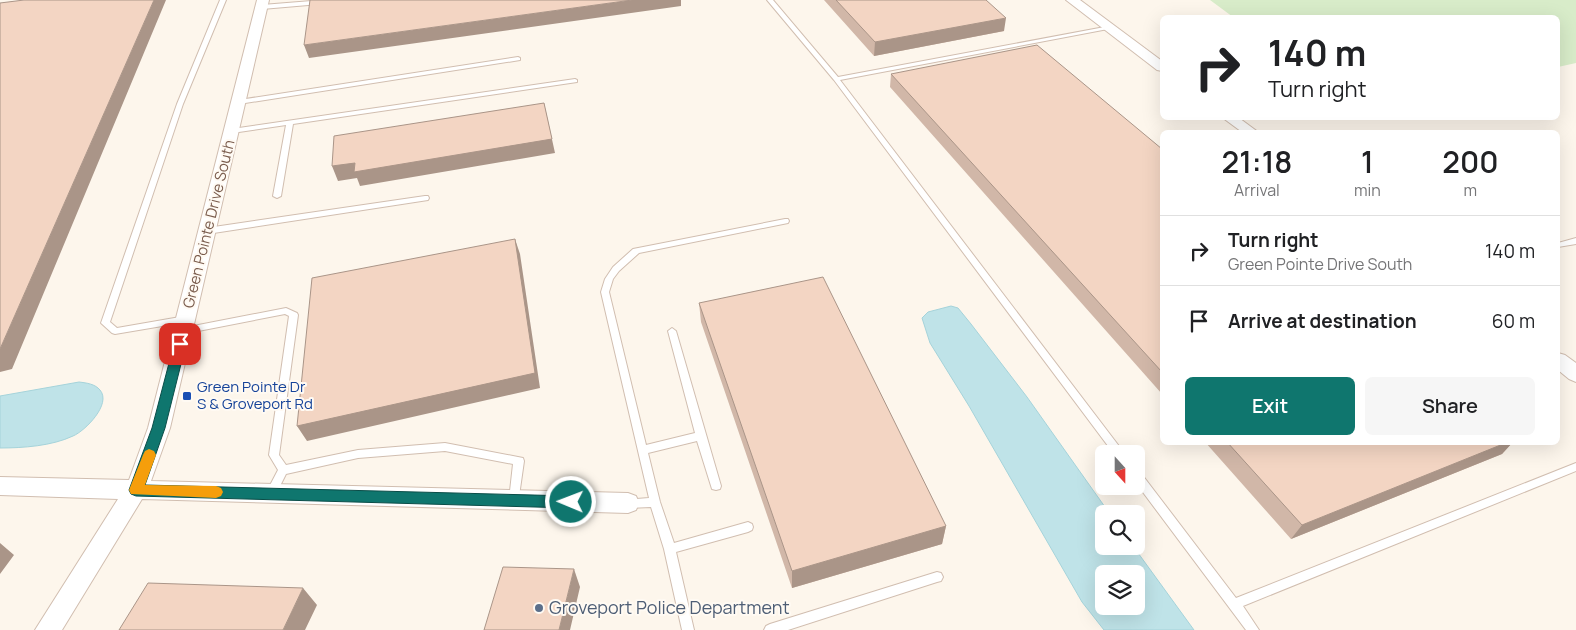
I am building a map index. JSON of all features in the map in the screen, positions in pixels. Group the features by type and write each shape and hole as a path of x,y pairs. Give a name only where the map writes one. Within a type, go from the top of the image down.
{"street":[{"path":"1072,0 1160,66"},
{"name":"Green Pointe Drive South","path":"48,630 136,490 159,428 262,4"},
{"path":"1237,120 1248,130"},
{"path":"1560,362 1576,374"},
{"path":"0,486 628,503"}],"lane":[{"path":"223,0 180,104 105,322 115,331 185,325 286,311 294,315 274,455 283,470"},
{"path":"262,4 343,0"},
{"path":"770,0 836,80 1113,445"},
{"path":"836,80 1108,27"},
{"path":"239,102 518,59"},
{"path":"232,131 575,81"},
{"path":"277,196 290,122"},
{"path":"207,231 425,198"},
{"path":"688,630 670,549 655,502 605,292 608,280 618,265 636,251 785,221"},
{"path":"1560,245 1576,241"},
{"path":"672,331 700,436 716,486"},
{"path":"643,450 700,436"},
{"path":"283,470 358,454 445,447 519,461 514,500"},
{"path":"1234,604 1576,467"},
{"path":"272,493 283,470"},
{"path":"1145,487 1253,630"},
{"path":"628,503 655,502"},
{"path":"670,549 748,527"},
{"path":"770,630 937,577"}],"green space":[{"path":"1210,0 1576,0 1576,63 1560,67 1560,15 1230,15"}],"water":[{"path":"951,306 958,308 1027,397 1104,505 1095,505 1095,555 1140,555 1194,630 1104,630 1082,602 969,406 930,343 922,318 928,312"},
{"path":"79,382 96,386 103,396 100,409 84,429 73,436 56,442 28,447 0,448 0,396"}],"building":[{"path":"24,0 154,0 0,349 0,3"},
{"path":"310,0 632,0 304,45"},
{"path":"836,0 986,0 1006,18 875,42"},
{"path":"1037,45 1160,147 1160,370 891,74"},
{"path":"544,103 552,139 354,172 355,163 332,166 334,136"},
{"path":"515,239 535,373 297,426 312,278"},
{"path":"823,277 946,526 792,571 699,303"},
{"path":"1230,445 1501,445 1302,525"},
{"path":"503,567 574,569 559,630 484,630"},
{"path":"148,583 303,588 283,630 119,630"}],"slow traffic":[{"path":"149,455 136,490 216,492"}],"place":[{"name":"Green Pointe Dr S & Groveport Rd","path":"187,396"},
{"name":"Groveport Police Department","path":"539,608"}],"route":[{"path":"180,344 159,428 136,490 571,502"}]}
